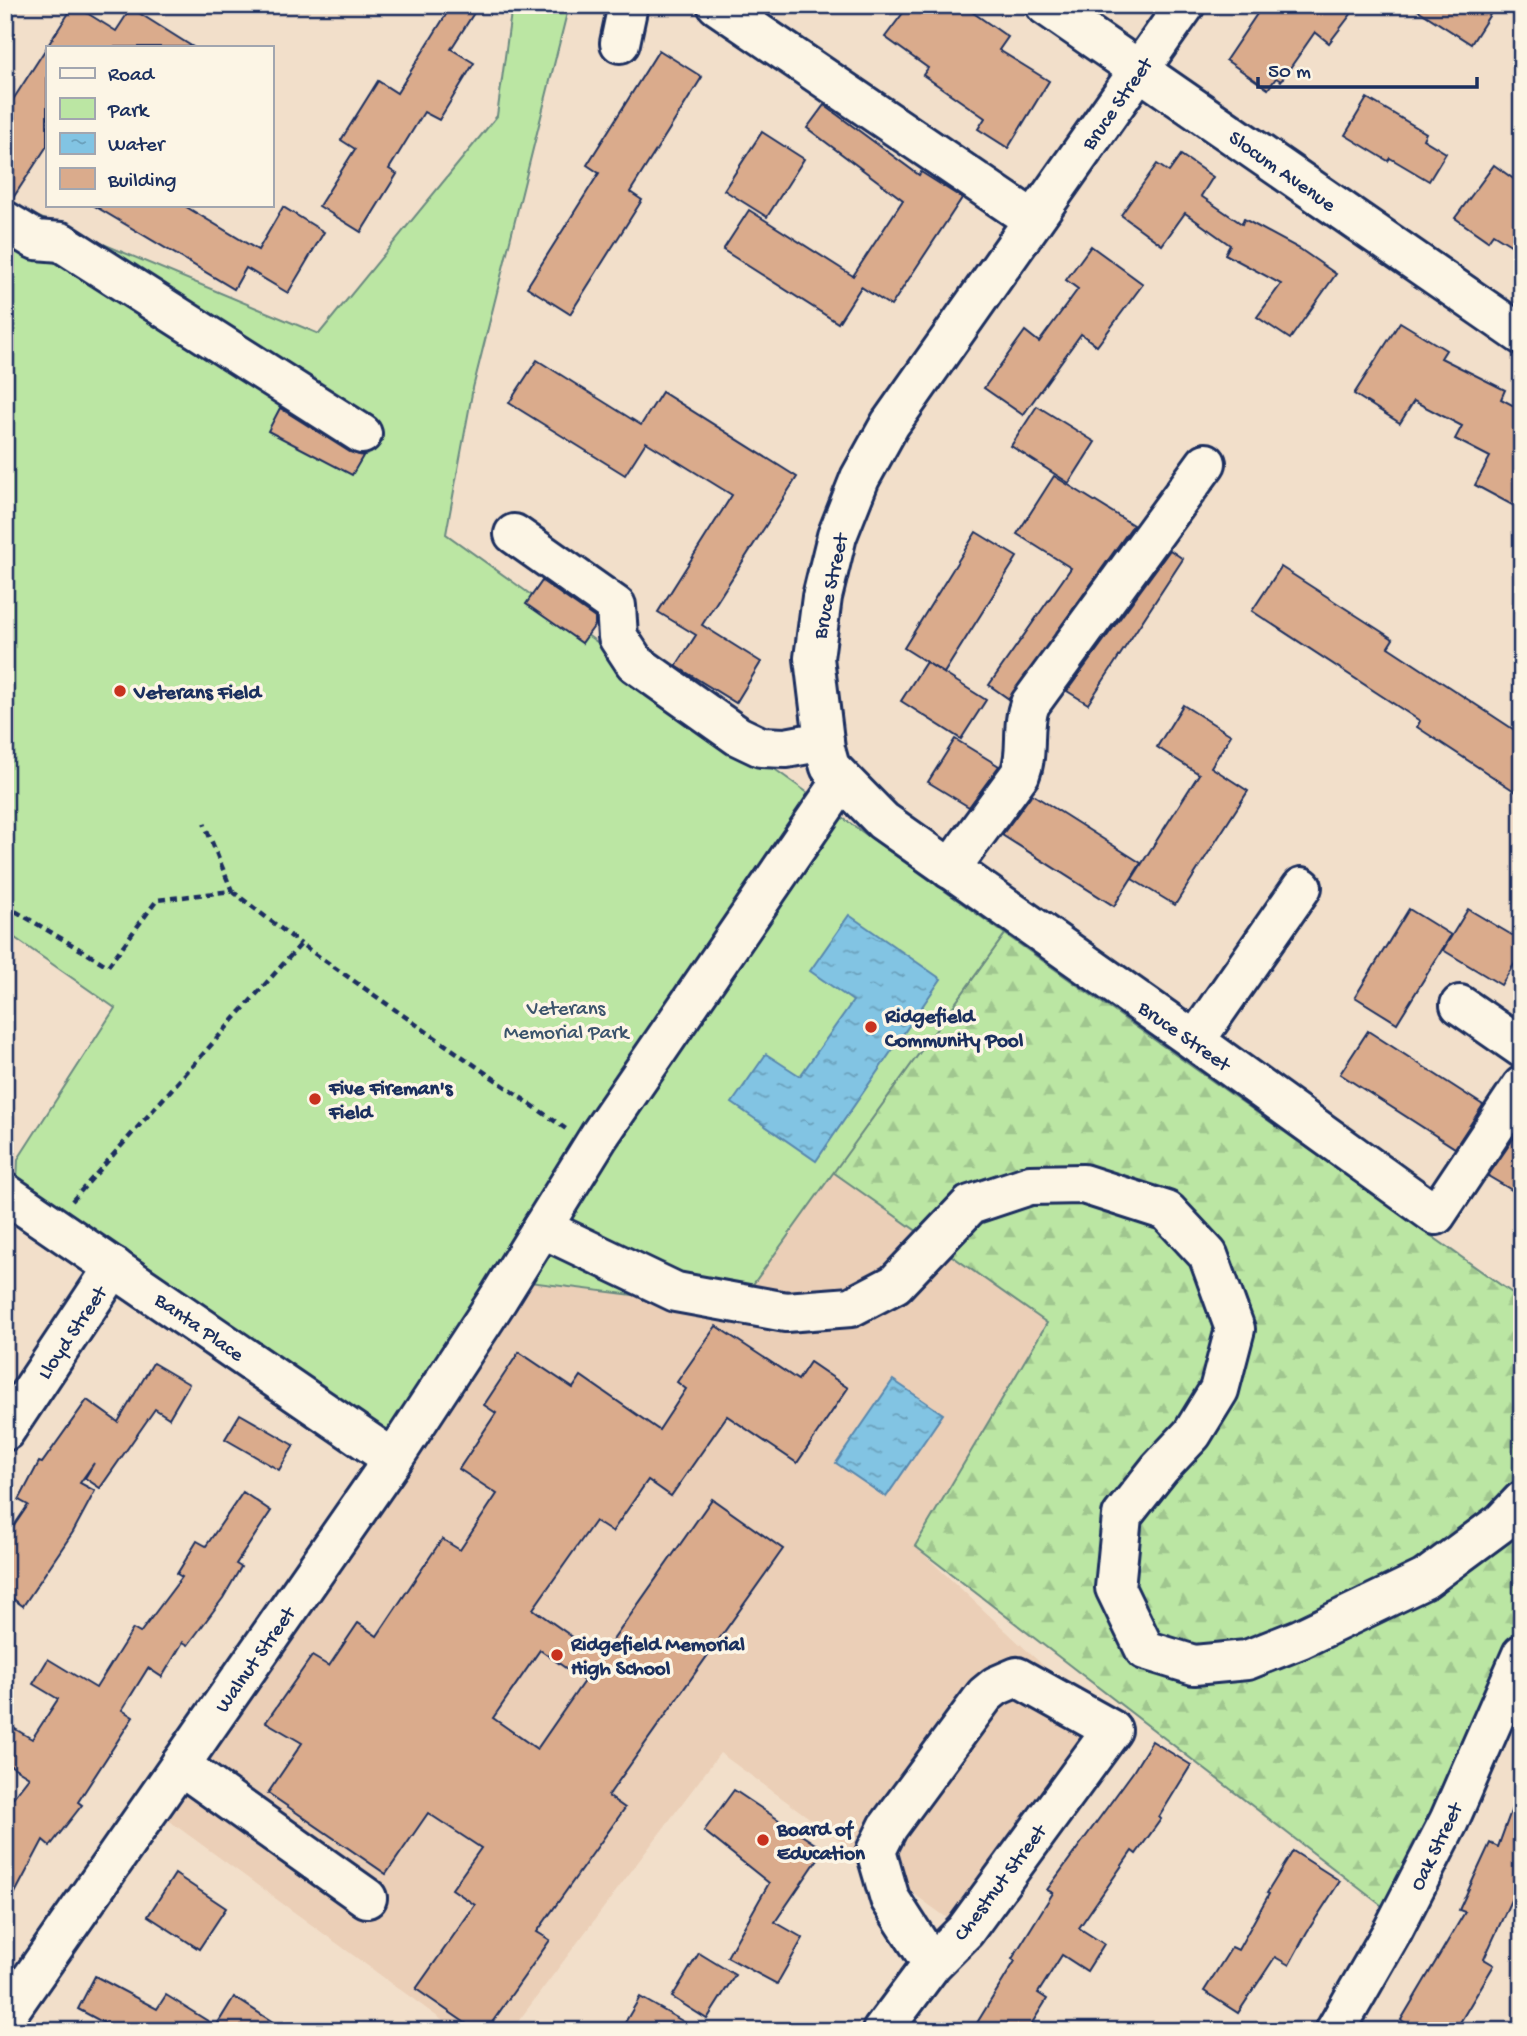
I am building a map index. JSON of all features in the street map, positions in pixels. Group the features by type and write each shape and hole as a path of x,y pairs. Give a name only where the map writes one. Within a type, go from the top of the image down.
{"street":[{"path":"620,43 628,5"},
{"path":"717,5 1033,220"},
{"name":"Slocum Avenue","path":"1045,5 1522,335"},
{"name":"Bruce Street","path":"1185,5 890,424 860,478 837,536 820,609 814,658 824,741 830,767 883,821 1436,1215 1522,1086"},
{"path":"5,221 36,240 61,242 362,434"},
{"path":"950,869 1020,774 1025,761 1025,718 1030,704 1206,463"},
{"path":"514,534 616,606 618,637 635,663 738,736 761,747 786,748 824,741"},
{"name":"Walnut Street","path":"5,2017 393,1459 498,1299 592,1147 842,781"},
{"path":"1195,1041 1302,887"},
{"path":"1460,1005 1522,1048"},
{"path":"542,1228 676,1292 786,1312 851,1307 895,1284 971,1205 1030,1185 1083,1184 1167,1211 1208,1255 1235,1329 1219,1390 1192,1434 1160,1468 1122,1516 1115,1588 1145,1650 1194,1665 1247,1660 1300,1639 1425,1579 1502,1522 1522,1501"},
{"name":"Banta Place","path":"5,1193 393,1459"},
{"name":"Lloyd Street","path":"5,1432 114,1267"},
{"name":"Oak Street","path":"1335,2031 1393,1930 1449,1821 1522,1654"},
{"name":"Chestnut Street","path":"882,2031 932,1964 965,1931 1112,1730 1017,1677 996,1686 985,1695 888,1827 876,1851 890,1899 932,1964"},
{"path":"180,1765 367,1898"}],"path":[{"path":"204,823 232,891 301,944 592,1147"},
{"path":"5,905 108,965 157,900 232,891"},
{"path":"51,1224 301,944"}],"shaded area":[{"path":"833,1172 1048,1323 915,1546 1112,1730 965,1931 720,1753 511,2031 457,2031 168,1820 393,1459 514,1280 736,1308"}],"green space":[{"name":"Veterans Memorial Park","path":"512,5 569,5 473,388 446,534 1005,934 736,1308 514,1280 393,1459 16,1207 18,1159 115,1008 5,931 5,203 319,334 497,116"},
{"path":"1005,934 1522,1300 1522,1657 1399,1919 915,1546 1047,1323 833,1172"}],"water":[{"name":"Ridgefield Community Pool","path":"849,915 941,979 816,1161 732,1103 766,1054 800,1076 853,1001 810,971"},
{"path":"893,1380 943,1414 886,1497 836,1463"}],"building":[{"path":"74,5 116,31 131,8 191,46 48,46"},
{"path":"452,5 479,5 451,49 474,63 439,120 424,112 389,169 397,174 361,232 319,206 355,149 341,140 378,81 397,93"},
{"path":"909,5 962,5 1008,37 999,50 1049,81 1008,148 978,129 985,118 923,75 928,68 885,37"},
{"path":"1263,5 1358,5 1329,43 1315,32 1281,81 1276,78 1268,89 1226,60"},
{"path":"1410,5 1496,5 1471,44"},
{"path":"46,48 46,148 11,201 5,199 5,112"},
{"path":"659,50 702,77 630,192 642,200 570,314 527,287 599,173 587,165"},
{"path":"1367,98 1426,133 1423,139 1446,153 1429,181 1390,158 1388,161 1345,135"},
{"path":"824,105 919,175 921,172 962,198 891,306 861,287 838,323 723,250 749,210 853,276 903,200 807,128"},
{"path":"762,132 804,159 767,217 724,190"},
{"path":"1181,155 1213,177 1201,196 1242,224 1244,219 1300,249 1336,274 1290,339 1257,317 1281,284 1225,254 1230,245 1185,213 1162,245 1121,215 1157,164 1169,172"},
{"path":"1494,165 1522,185 1522,252 1493,234 1488,241 1455,218"},
{"path":"95,206 185,206 258,250 283,207 324,232 288,293 246,268 234,289"},
{"path":"1091,246 1143,284 1097,346 1081,334 1023,415 984,388 1025,331 1039,342 1078,289 1066,280"},
{"path":"1400,322 1446,350 1441,358 1505,390 1501,399 1522,410 1522,492 1514,506 1475,485 1490,457 1455,439 1462,426 1414,401 1400,423 1354,394"},
{"path":"537,360 641,425 662,392 797,477 702,625 761,662 736,703 676,666 696,635 658,612 732,495 646,442 625,475 509,403"},
{"path":"1037,406 1095,442 1069,483 1011,446"},
{"path":"280,408 350,452 363,456 352,475 268,431"},
{"path":"1054,476 1133,525 1009,699 989,685 1071,568 1017,534"},
{"path":"976,532 1017,557 944,673 904,648"},
{"path":"1170,550 1183,559 1088,704 1067,691"},
{"path":"1281,567 1393,639 1388,647 1522,735 1522,796 1417,727 1420,721 1252,611"},
{"path":"542,581 595,618 595,625 582,643 526,604"},
{"path":"926,662 986,700 961,739 901,701"},
{"path":"1183,705 1231,735 1211,767 1248,791 1175,905 1132,879 1199,774 1157,747"},
{"path":"955,739 999,766 969,807 928,782"},
{"path":"1032,794 1141,863 1114,906 1002,835"},
{"path":"1409,909 1451,935 1397,1023 1355,997"},
{"path":"1468,909 1522,941 1522,952 1501,985 1443,950"},
{"path":"1368,1031 1483,1105 1455,1148 1340,1074"},
{"path":"1520,1129 1522,1131 1522,1196 1488,1176"},
{"path":"716,1326 798,1380 810,1362 848,1388 797,1463 727,1416 671,1496 648,1480 612,1532 595,1521 533,1609 601,1657 712,1499 783,1549 608,1796 625,1808 537,1932 550,1940 486,2031 477,2031 416,1989 475,1905 452,1889 481,1848 428,1813 386,1874 268,1793 302,1743 266,1722 312,1656 329,1666 358,1623 377,1636 442,1539 460,1550 497,1494 459,1469 496,1413 484,1405 519,1352 573,1388 581,1376 659,1430 686,1389 677,1382","holes":["540,1650 584,1681 537,1749 493,1718"]},
{"path":"153,1363 189,1384 169,1418 155,1409 100,1488 85,1478 94,1463 80,1483 95,1491 73,1532 23,1606 5,1593 5,1539 28,1505 19,1500 39,1462 42,1463 87,1400 118,1422"},
{"path":"240,1414 294,1445 279,1470 225,1439"},
{"path":"243,1492 271,1511 236,1564 241,1567 223,1598 188,1645 183,1642 162,1677 148,1668 122,1710 133,1717 78,1802 82,1805 50,1846 43,1840 5,1912 5,1808 29,1777 5,1762 5,1723 32,1739 58,1699 33,1684 48,1659 96,1688 133,1629 140,1633 182,1577 177,1574 197,1541 206,1546"},
{"path":"1152,1741 1191,1765 1159,1817 1161,1819 1136,1854 1132,1851 1079,1928 1104,1944 1087,1971 1062,1955 1038,1993 1047,1999 1027,2031 972,2031 1053,1893 1047,1890 1133,1772"},
{"path":"1519,1789 1522,1790 1522,1876 1484,1959 1494,1965 1455,2031 1420,2031 1401,2020 1465,1912 1459,1910 1490,1843 1498,1847"},
{"name":"Board of Education","path":"734,1790 824,1850 775,1922 803,1938 777,1984 727,1957 769,1883 704,1831"},
{"path":"1293,1851 1340,1881 1289,1965 1275,1957 1238,2013 1204,1991 1232,1947 1238,1950 1269,1894 1267,1893"},
{"path":"175,1874 226,1908 199,1949 148,1916"},
{"path":"699,1953 735,1975 707,2019 672,1997"},
{"path":"95,1976 157,2009 166,1995 216,2026 234,1997 287,2031 119,2031 78,2009"},
{"path":"640,1997 700,2031 620,2031"}],"place":[{"name":"Veterans Field","path":"120,691"},
{"name":"Ridgefield Community Pool","path":"871,1027"},
{"name":"Five Fireman's Field","path":"315,1099"},
{"name":"Ridgefield Memorial High School","path":"557,1655"},
{"name":"Board of Education","path":"763,1840"}]}
